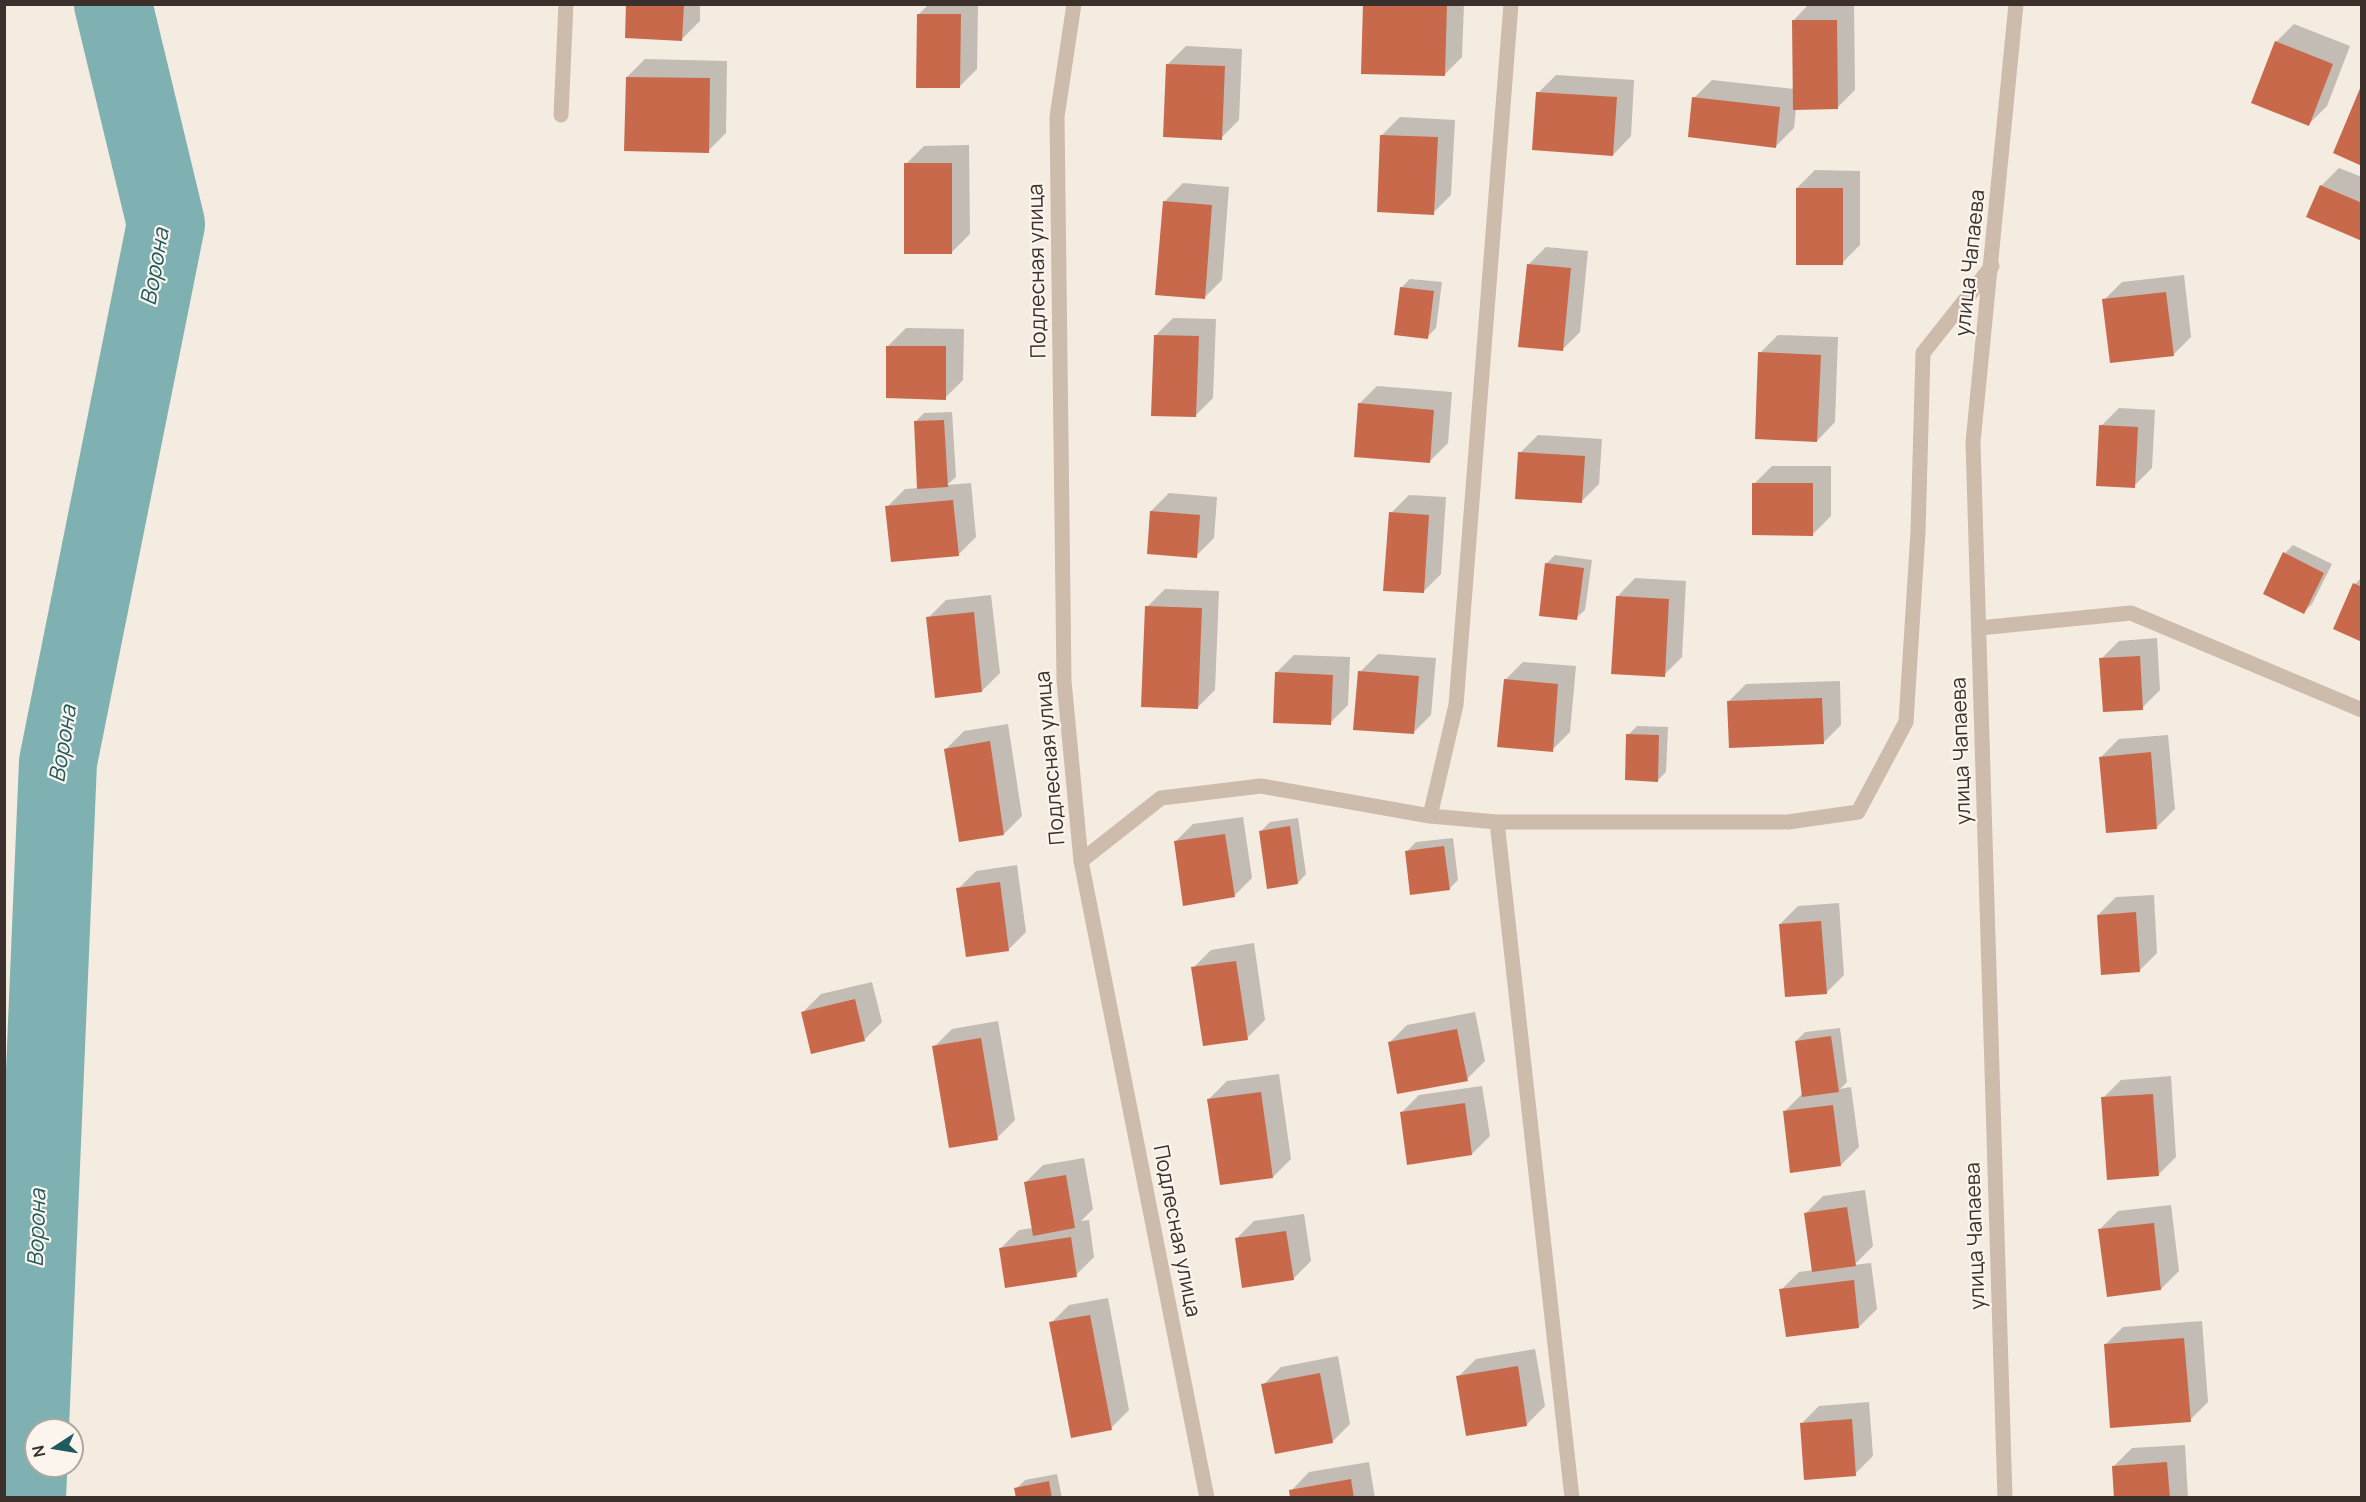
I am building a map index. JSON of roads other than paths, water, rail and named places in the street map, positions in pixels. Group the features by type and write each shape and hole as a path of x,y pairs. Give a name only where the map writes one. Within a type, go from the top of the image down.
{"street":[{"path":"561,115 566,4"},
{"name":"Подлесная улица","path":"1074,4 1057,117 1064,681 1081,861 1208,1497"},
{"path":"1430,816 1456,705 1511,4"},
{"name":"улица Чапаева","path":"2005,1497 1973,442 2016,4"},
{"path":"1081,861 1161,798 1261,786 1430,816 1497,822 1788,822 1858,812 1906,722 1918,532 1923,353 1992,266"},
{"path":"1979,628 2132,613 2361,710"},
{"path":"1497,822 1572,1497"}],"waterway":[{"name":"Ворона","path":"27,1498 58,762 166,224 113,4"}]}
